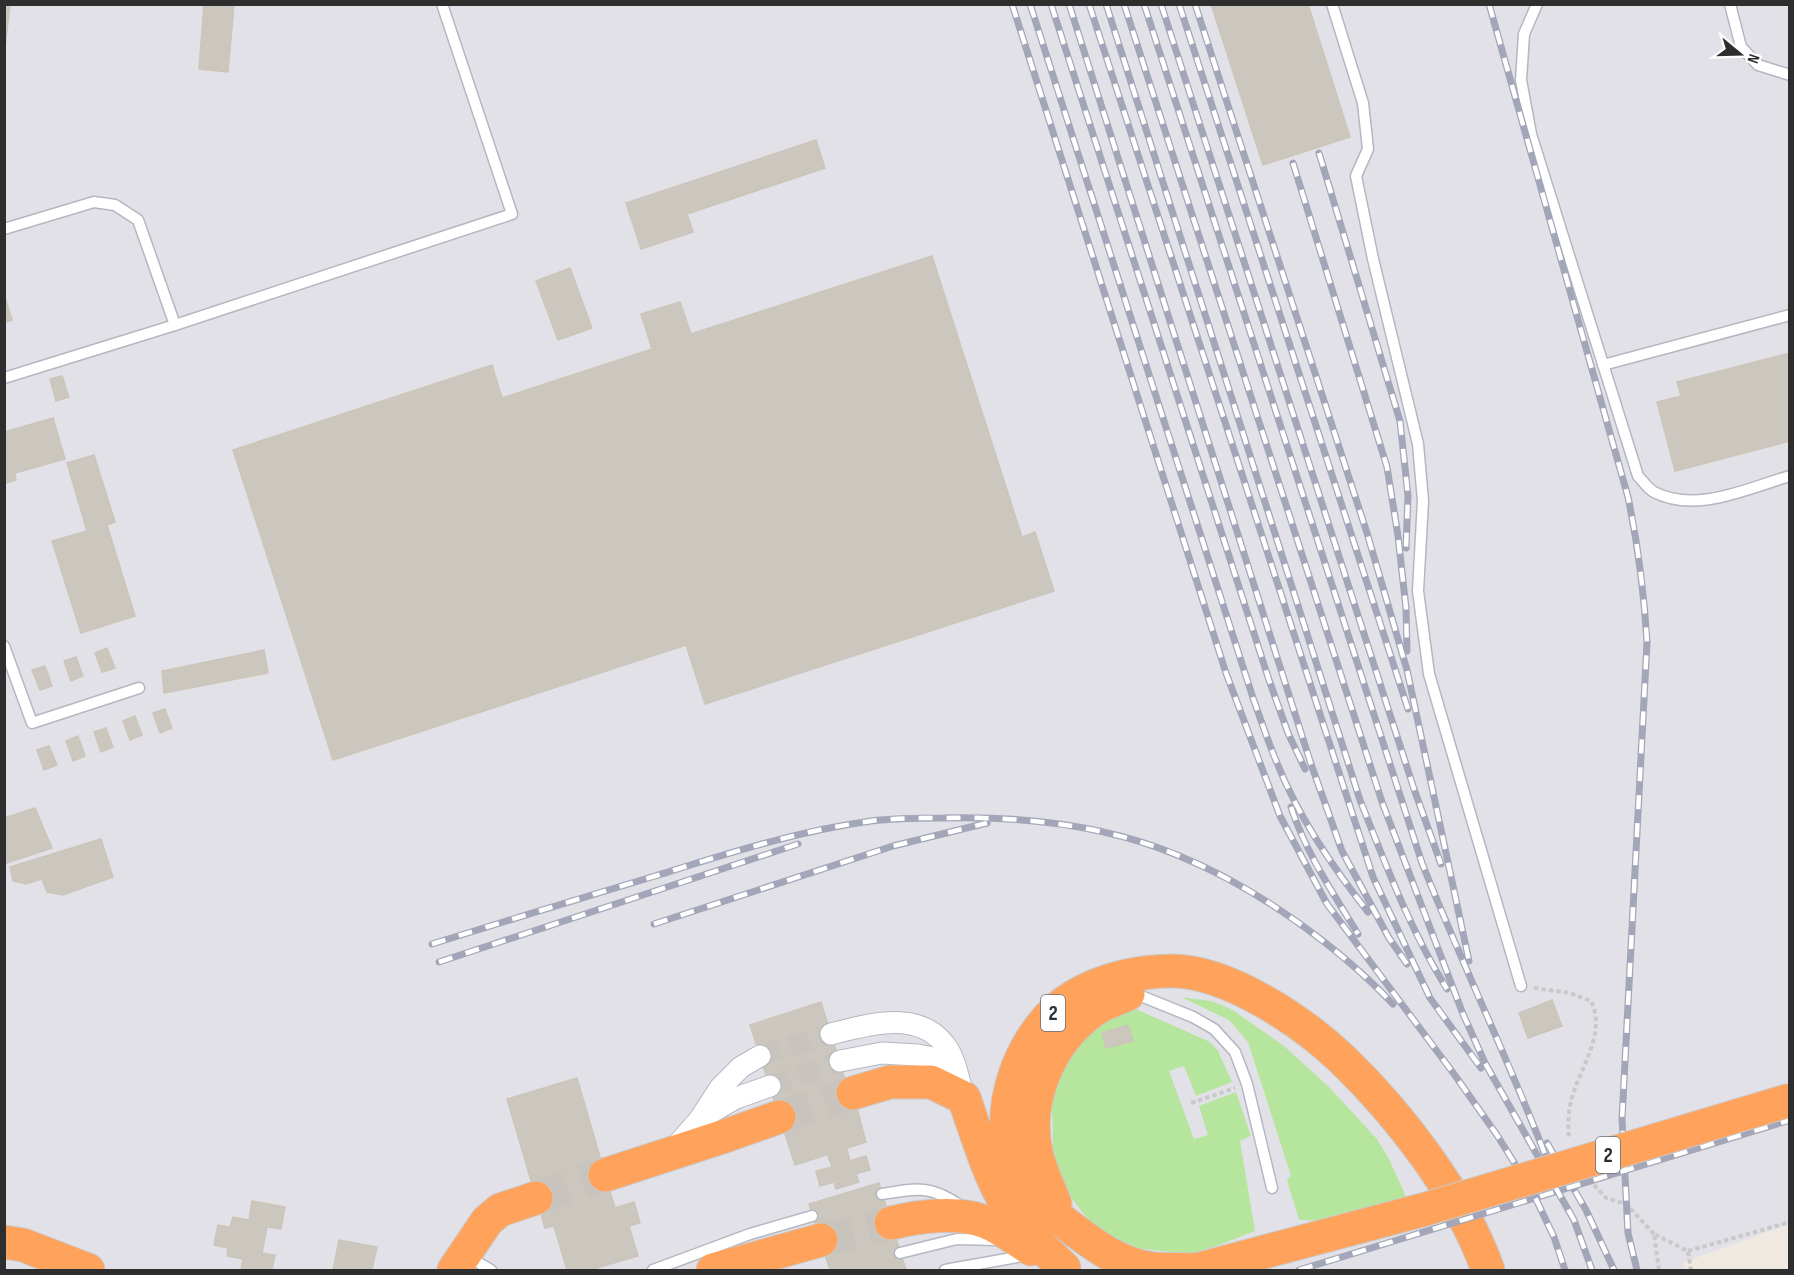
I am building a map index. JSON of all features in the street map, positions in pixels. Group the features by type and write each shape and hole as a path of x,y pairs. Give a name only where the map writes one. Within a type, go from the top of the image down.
{"highway":[{"name":"2","path":"1484,1264 1468,1222 1430,1165 1390,1110 1361,1078 1322,1041 1248,993 1194,973 1172,971 1115,979 1074,996 1055,1010 1036,1031 1018,1065 1008,1097 1007,1123 1010,1150 1018,1173 1039,1201 1091,1244 1133,1265 1153,1269 1197,1270 1426,1209 1790,1100"},
{"name":"2","path":"1060,1219 1037,1156 1033,1127 1036,1098 1044,1071 1061,1042 1095,1010 1131,992 1169,986 1202,987 1272,1008"},
{"path":"853,1093 890,1082 931,1082 964,1098 993,1178 1004,1200 1049,1259"},
{"path":"605,1175 779,1117"},
{"path":"470,1265 487,1221 500,1210 536,1198"},
{"path":"891,1223 917,1217 949,1216 985,1222 1049,1259"},
{"path":"713,1270 816,1228"},
{"path":"11,1238 88,1270"}],"street":[{"path":"831,1034 868,1024 896,1022 919,1026 934,1033 946,1046 964,1098"},
{"path":"840,1061 882,1053 918,1055 953,1062"},
{"path":"670,1154 700,1119 720,1088 741,1067 760,1056"},
{"path":"700,1119 736,1098 770,1086"}],"lane":[{"path":"4,378 175,325 512,214 442,4"},
{"path":"1332,4 1363,103 1368,149 1356,176 1373,259 1418,444 1423,501 1418,591 1429,674 1521,986"},
{"path":"1537,4 1524,34 1521,80 1531,134 1638,476 1652,491 1672,499 1707,500 1790,476"},
{"path":"1730,4 1741,47 1758,65 1790,75"},
{"path":"4,229 94,202 115,205 138,220 175,325"},
{"path":"1603,365 1790,315"},
{"path":"4,646 32,723 139,688"},
{"path":"1131,992 1193,1017 1214,1029 1235,1052 1247,1084 1272,1188"},
{"path":"891,1223 957,1239 984,1239 1049,1259"},
{"path":"653,1270 750,1234 816,1228"},
{"path":"945,1270 1049,1259"}],"path":[{"path":"1521,986 1570,993 1591,1001 1597,1012 1588,1059 1571,1100 1568,1122 1569,1145"},
{"path":"1191,1103 1247,1084"},
{"path":"1590,1181 1606,1198 1626,1204 1654,1234 1688,1251 1790,1222"},
{"path":"1654,1234 1659,1270"},
{"path":"1688,1251 1691,1270"}],"shaded area":[{"path":"5,5 1789,5 1789,1224 1684,1262 1684,1270 5,1270"}],"green space":[{"path":"1181,997 1211,1001 1231,1009 1284,1046 1328,1086 1377,1139 1408,1201 1348,1221 1299,1220 1287,1180 1291,1176 1248,1042 1229,1020"},
{"path":"1136,1009 1210,1042 1218,1051 1232,1082 1196,1096 1184,1066 1169,1071 1194,1139 1208,1135 1199,1106 1236,1092 1251,1136 1240,1141 1255,1231 1190,1254 1135,1248 1094,1227 1066,1191 1053,1149 1052,1102 1063,1069 1086,1036 1115,1014"}],"building":[{"path":"4,4 10,4 4,57"},
{"path":"204,4 234,4 228,72 199,69"},
{"path":"1211,4 1308,4 1350,137 1263,165"},
{"path":"816,140 825,168 687,214 693,232 641,249 626,203"},
{"path":"932,256 1022,537 1035,532 1054,591 705,704 686,645 333,760 233,450 492,365 502,398 652,349 641,314 680,302 691,334"},
{"path":"570,268 592,328 558,340 536,281"},
{"path":"4,294 12,320 4,323"},
{"path":"1790,353 1790,441 1675,471 1657,402 1681,396 1677,382"},
{"path":"62,376 69,397 56,401 50,379"},
{"path":"53,418 65,459 15,473 16,480 6,483 4,432"},
{"path":"94,455 115,522 107,525 135,616 81,633 52,541 87,531 67,463"},
{"path":"107,648 115,668 102,672 95,653"},
{"path":"264,650 268,673 164,693 162,671"},
{"path":"76,657 83,676 71,681 64,661"},
{"path":"45,666 52,686 40,690 32,670"},
{"path":"165,709 172,728 160,733 153,713"},
{"path":"135,716 142,735 130,740 123,721"},
{"path":"106,728 113,747 101,752 94,732"},
{"path":"78,736 85,756 73,761 66,741"},
{"path":"49,746 57,765 44,770 37,750"},
{"path":"35,808 52,848 4,864 4,818"},
{"path":"101,839 113,877 63,895 47,892 42,879 26,884 13,881 10,867"},
{"path":"1552,1000 1562,1026 1528,1038 1519,1013"},
{"path":"821,1002 848,1089 853,1093 866,1142 795,1165 750,1025"},
{"path":"1128,1025 1133,1041 1106,1048 1102,1033"},
{"path":"577,1078 615,1208 634,1202 640,1223 629,1226 638,1256 590,1270 567,1270 554,1226 545,1228 507,1099"},
{"path":"847,1150 850,1161 866,1156 870,1170 856,1174 859,1182 836,1189 834,1182 820,1186 816,1171 832,1167 828,1156"},
{"path":"879,1183 906,1270 830,1270 809,1204"},
{"path":"252,1201 285,1207 281,1229 267,1227 262,1253 275,1255 272,1270 241,1270 243,1259 227,1256 228,1248 214,1245 218,1225 230,1227 233,1217 249,1220"},
{"path":"339,1240 377,1247 372,1270 333,1270"}],"tunnel":[{"path":"760,1056 831,1034"},
{"path":"770,1086 840,1061"},
{"path":"779,1117 853,1093"},
{"path":"536,1198 605,1175"},
{"path":"821,1240 891,1223"}],"railway":[{"path":"1012,4 1226,673 1280,816 1327,904 1497,1135 1533,1193 1554,1237 1565,1270"},
{"path":"1030,4 1268,739 1295,803 1329,859 1368,912"},
{"path":"1051,4 1269,680 1288,733 1305,769"},
{"path":"1069,4 1311,764 1342,851 1389,938 1407,964"},
{"path":"1089,4 1373,877 1430,998 1481,1068"},
{"path":"1106,4 1360,800 1421,944 1447,989"},
{"path":"1124,4 1382,802 1463,1014 1485,1063 1574,1220 1592,1270"},
{"path":"1144,4 1422,863 1546,1157"},
{"path":"1161,4 1414,789 1441,864"},
{"path":"1179,4 1408,709"},
{"path":"1195,4 1367,533 1407,670 1469,961"},
{"path":"1489,4 1628,497 1642,587 1647,642 1622,1119 1628,1233 1637,1270"},
{"path":"1319,153 1400,421 1408,496 1406,548"},
{"path":"1293,163 1387,467 1406,608 1407,651"},
{"path":"1291,807 1312,857 1358,934"},
{"path":"432,944 735,852 843,825 889,819 1002,819 1062,825 1121,836 1177,855 1206,868 1264,900 1320,939 1371,982 1393,1004"},
{"path":"654,924 893,846 987,823"},
{"path":"439,962 798,844"},
{"path":"1299,1270 1790,1120"},
{"path":"1547,1143 1586,1210 1614,1270"}]}
